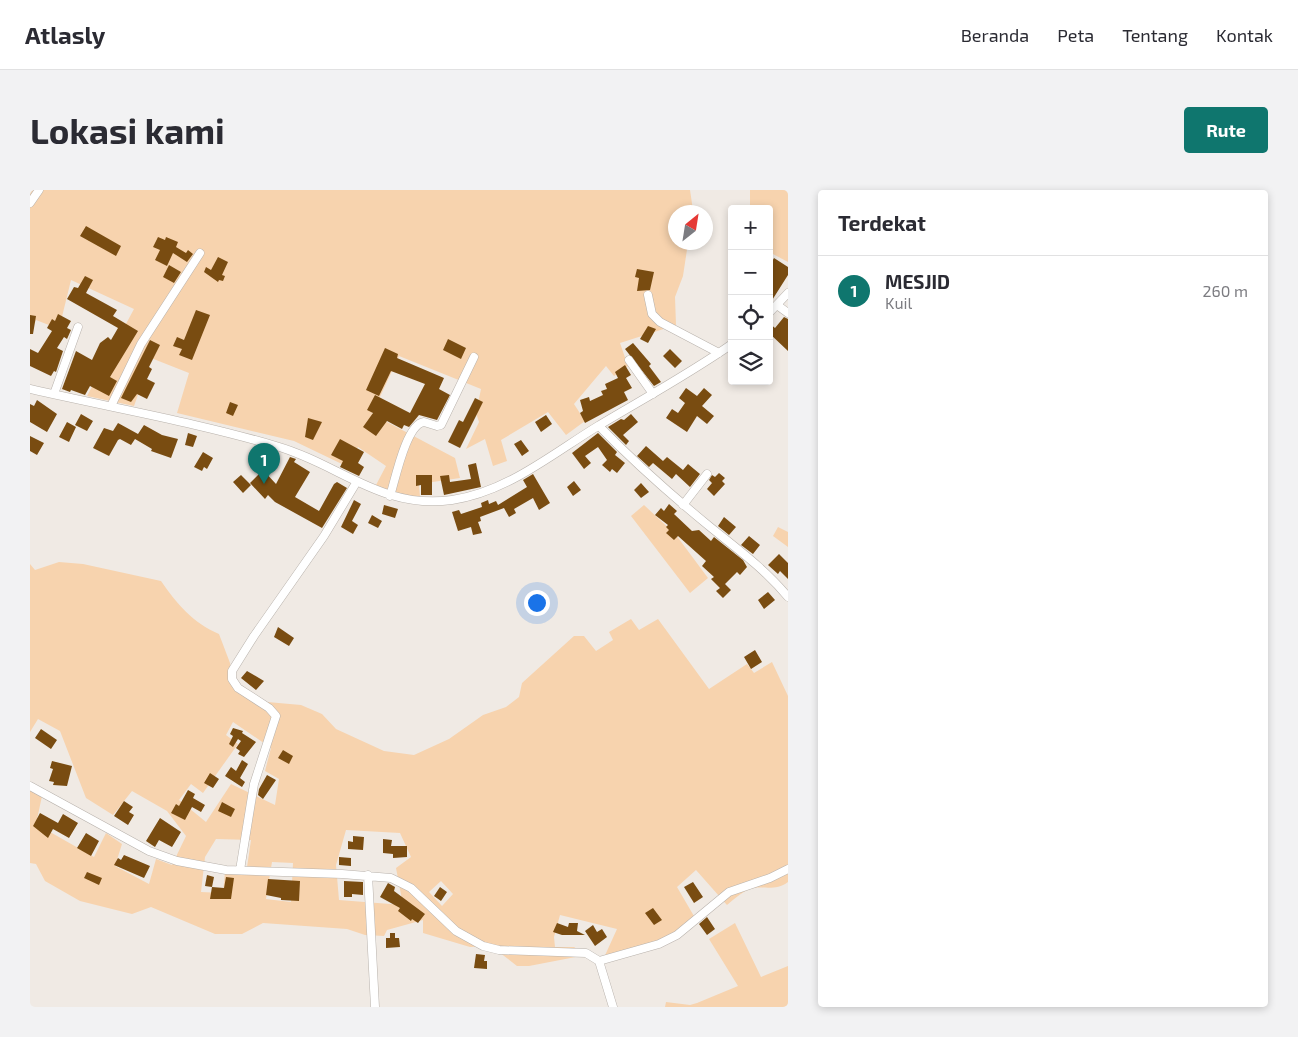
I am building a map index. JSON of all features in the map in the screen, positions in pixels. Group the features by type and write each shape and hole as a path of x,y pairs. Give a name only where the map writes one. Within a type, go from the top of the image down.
{"street":[{"path":"30,203 39,190"},
{"path":"111,406 141,344 200,253"},
{"path":"773,308 788,293"},
{"path":"648,295 652,314 660,322 719,353"},
{"path":"777,305 788,313"},
{"path":"54,394 78,327"},
{"path":"30,389 211,428 279,447 326,465 356,483 390,496 438,502 486,491 516,477 728,347"},
{"path":"390,496 404,448 414,427 424,422 437,426 441,425 474,357"},
{"path":"629,360 653,394"},
{"path":"599,426 683,505 738,548 788,597"},
{"path":"683,505 707,474"},
{"path":"240,870 254,784 276,716 269,708 238,688 232,679 232,671 254,636 324,536 356,483"},
{"path":"30,786 160,856 194,866 240,870 368,875 391,878 403,882 456,931 483,946 499,950 586,954 599,961 613,1007"},
{"path":"599,961 668,940 677,935 729,892 770,878 788,869"},
{"path":"368,875 375,1007"}],"shaded area":[{"path":"30,190 690,190 692,205 668,205 668,250 687,250 683,276 675,297 676,325 620,343 628,366 614,376 606,366 574,404 585,421 566,435 548,412 501,440 507,461 493,466 485,439 466,449 479,422 476,413 481,389 399,356 372,414 455,458 460,478 419,484 420,497 397,494 376,485 386,466 358,447 344,465 294,441 177,413 189,373 151,358 134,406 87,396 134,309 71,280 59,329 36,320 30,332"},
{"path":"750,190 788,190 788,262 773,254 773,205 750,205"},
{"path":"644,505 676,535 708,578 690,593 631,516"},
{"path":"778,527 788,532 788,547 773,536"},
{"path":"59,562 83,564 161,581 186,612 210,630 219,634 230,663 233,681 256,701 301,705 322,714 336,729 384,751 414,755 449,739 483,715 506,707 519,697 522,683 574,636 584,636 596,651 613,640 609,632 631,619 639,630 658,619 709,689 747,664 754,673 772,662 788,696 788,882 773,888 750,889 727,905 696,870 677,887 698,923 666,941 602,962 617,929 560,915 554,937 555,947 574,947 586,955 529,966 517,966 491,946 470,947 423,933 423,920 387,930 384,936 365,935 347,929 263,923 242,934 215,934 151,907 132,914 80,901 45,881 36,864 30,863 30,789 42,796 36,824 94,857 106,833 122,844 115,866 149,884 156,859 172,865 186,836 167,811 132,791 113,815 86,798 60,731 38,719 30,732 30,564 35,570","holes":["233,722 271,748 265,771 279,779 275,805 231,784 206,822 179,800 191,784 203,793 238,744 226,735","346,830 400,833 411,857 396,868 403,905 339,900 336,865","216,839 251,840 246,874 225,872 223,893 201,892 205,857","272,862 293,863 291,902 266,899","441,881 453,894 442,906 429,892"]},
{"path":"735,923 761,977 788,966 788,1007 665,1007 666,1002 690,1005 697,1003 738,986 709,939"}],"building":[{"path":"86,226 121,246 116,256 80,236"},
{"path":"158,237 165,240 166,237 178,242 176,247 186,253 188,250 193,254 187,262 173,253 167,266 155,260 160,250 153,247"},
{"path":"218,257 228,262 222,275 225,276 223,281 219,280 218,282 204,272 206,267 211,270"},
{"path":"774,258 788,267 788,275 773,299 773,295"},
{"path":"169,265 181,272 174,283 163,277"},
{"path":"637,269 654,272 650,290 637,291 639,278 635,277"},
{"path":"85,276 93,280 86,293 117,310 113,316 138,331 110,377 117,381 109,396 90,386 85,395 62,389 76,351 92,360 100,343 108,337 111,340 118,328 67,299 74,287 78,288"},
{"path":"196,310 210,315 192,360 179,355 182,349 173,346 177,337 184,340"},
{"path":"58,314 71,321 67,328 71,330 67,339 64,337 57,348 63,351 56,372 54,371 51,376 30,366 30,349 38,353 52,331 47,328 52,319 55,321"},
{"path":"30,315 36,316 33,334 30,334"},
{"path":"784,317 788,319 788,351 773,337 773,326 775,328"},
{"path":"648,326 656,329 648,343 640,339"},
{"path":"448,339 466,348 461,359 443,350"},
{"path":"150,340 160,345 149,367 152,369 147,379 155,383 147,399 137,394 131,402 121,398"},
{"path":"633,343 651,364 649,366 661,382 654,386 625,349"},
{"path":"385,348 398,354 397,358 444,378 439,389 450,395 437,420 419,415 409,427 404,425 402,429 387,421 376,436 363,427 373,413 367,410 375,395 410,413 425,384 391,371 379,396 366,390"},
{"path":"670,349 682,361 675,368 663,356"},
{"path":"625,365 631,375 626,378 632,388 624,392 628,400 585,423 580,413 583,411 580,400 589,397 590,401 603,395 601,391 607,389 605,384 618,378 615,372"},
{"path":"686,388 697,396 704,388 712,395 702,406 714,416 707,424 697,416 687,432 666,418 672,409 678,413 685,403 679,398"},
{"path":"475,398 483,402 460,448 448,442 459,420 463,422"},
{"path":"37,400 57,414 47,432 30,422 30,404 34,406"},
{"path":"230,402 238,405 233,416 226,413"},
{"path":"81,414 93,421 87,431 75,425"},
{"path":"631,414 638,422 623,435 629,441 626,445 608,427 621,419 624,420"},
{"path":"546,415 552,424 541,432 535,422"},
{"path":"308,418 322,422 313,440 305,437"},
{"path":"67,422 76,427 69,442 59,437"},
{"path":"118,423 138,434 144,425 162,435 178,439 171,458 151,451 152,449 135,439 131,445 120,439 118,440 109,456 93,448 104,428 113,431"},
{"path":"188,433 197,436 193,447 185,445"},
{"path":"598,433 617,452 615,455 625,463 617,473 612,469 610,472 602,465 607,460 598,447 585,456 591,463 584,469 572,453"},
{"path":"30,436 44,443 37,455 30,451"},
{"path":"340,439 364,452 358,463 364,467 359,476 340,467 343,461 331,455"},
{"path":"521,440 529,451 522,456 514,444"},
{"path":"646,446 663,461 667,457 683,470 688,464 700,474 690,487 676,474 672,479 653,463 649,467 637,456"},
{"path":"203,452 213,458 207,469 204,467 202,471 194,467"},
{"path":"290,457 296,459 294,462 310,472 295,497 319,511 334,484 337,482 347,488 322,528 275,502 268,495 265,499 250,483 263,470 276,484"},
{"path":"476,463 481,487 444,495 440,476 449,475 450,482 471,479 468,465"},
{"path":"719,473 725,478 722,481 725,484 714,496 707,489 712,483 709,480 712,475 715,477"},
{"path":"533,474 550,503 539,510 533,498 514,509 516,513 509,517 504,508 480,517 481,521 478,522 482,533 473,535 471,527 458,531 452,512 459,510 461,514 482,507 481,503 488,500 489,504 496,501 498,505 527,487 523,480"},
{"path":"241,475 251,485 243,493 233,482"},
{"path":"416,475 432,475 432,495 421,495 421,485 416,486"},
{"path":"574,481 581,490 573,496 567,487"},
{"path":"641,483 649,492 641,498 634,490"},
{"path":"354,500 361,504 352,521 358,525 353,534 341,527"},
{"path":"669,504 677,511 674,514 692,531 699,530 711,541 714,537 743,560 747,567 740,575 737,572 725,584 731,590 723,598 716,591 720,588 711,579 714,577 702,566 706,561 678,536 674,540 666,533 669,530 666,527 668,525 655,515 661,508 664,511"},
{"path":"384,505 398,509 395,518 382,514"},
{"path":"372,515 382,521 378,528 368,523"},
{"path":"724,517 736,527 729,535 718,526"},
{"path":"749,536 760,545 753,554 741,545"},
{"path":"779,554 788,563 788,579 780,571 778,574 768,565"},
{"path":"768,592 775,600 764,609 758,600"},
{"path":"278,627 294,638 289,646 274,637"},
{"path":"755,650 762,662 751,669 744,657"},
{"path":"247,671 264,681 256,690 241,678"},
{"path":"233,728 243,731 242,733 256,742 244,757 238,754 240,751 236,748 241,741 238,739 233,747 229,744 233,736 230,734"},
{"path":"41,729 57,740 51,749 35,738"},
{"path":"283,750 293,756 289,764 278,758"},
{"path":"242,760 248,764 240,778 245,782 242,787 225,776 231,767 236,771"},
{"path":"52,761 72,766 67,786 53,785 54,782 49,781 53,769 50,768"},
{"path":"210,773 219,779 213,788 204,783"},
{"path":"267,775 276,780 263,799 258,795 259,789"},
{"path":"188,790 195,794 193,798 205,805 201,812 192,807 185,820 171,813 176,804 179,806"},
{"path":"124,801 133,807 129,812 134,815 128,825 114,816"},
{"path":"222,802 235,809 231,817 218,811"},
{"path":"40,813 58,823 63,814 78,823 69,838 53,829 48,838 33,826"},
{"path":"160,818 181,832 172,847 159,840 155,847 146,841"},
{"path":"86,833 99,841 91,856 77,848"},
{"path":"353,836 364,837 363,850 348,849 348,841 353,842"},
{"path":"383,839 392,840 391,846 407,846 407,857 393,858 393,854 383,853"},
{"path":"124,855 150,866 144,878 114,865 118,858 121,860"},
{"path":"339,857 351,858 351,866 339,865"},
{"path":"87,872 102,878 99,885 84,878"},
{"path":"207,875 214,877 212,887 205,886"},
{"path":"226,877 234,878 231,899 210,899 212,887 224,888"},
{"path":"268,879 300,881 299,901 281,900 281,898 266,895"},
{"path":"344,881 363,882 363,895 352,894 352,897 344,897"},
{"path":"693,882 703,897 694,903 684,887"},
{"path":"388,883 395,887 394,891 425,914 418,923 412,919 411,921 398,911 400,908 380,897"},
{"path":"440,887 447,892 441,901 434,896"},
{"path":"653,908 662,920 654,925 645,913"},
{"path":"707,917 715,929 707,935 699,924"},
{"path":"557,923 568,927 569,923 578,923 577,931 585,935 562,935 553,932"},
{"path":"593,925 597,932 602,929 607,937 595,946 585,931"},
{"path":"390,933 395,933 395,938 399,938 400,947 386,948 386,938 390,938"},
{"path":"476,954 485,955 484,961 487,961 487,969 474,968"}],"place":[{"name":"MESJID","path":"264,484"}]}
